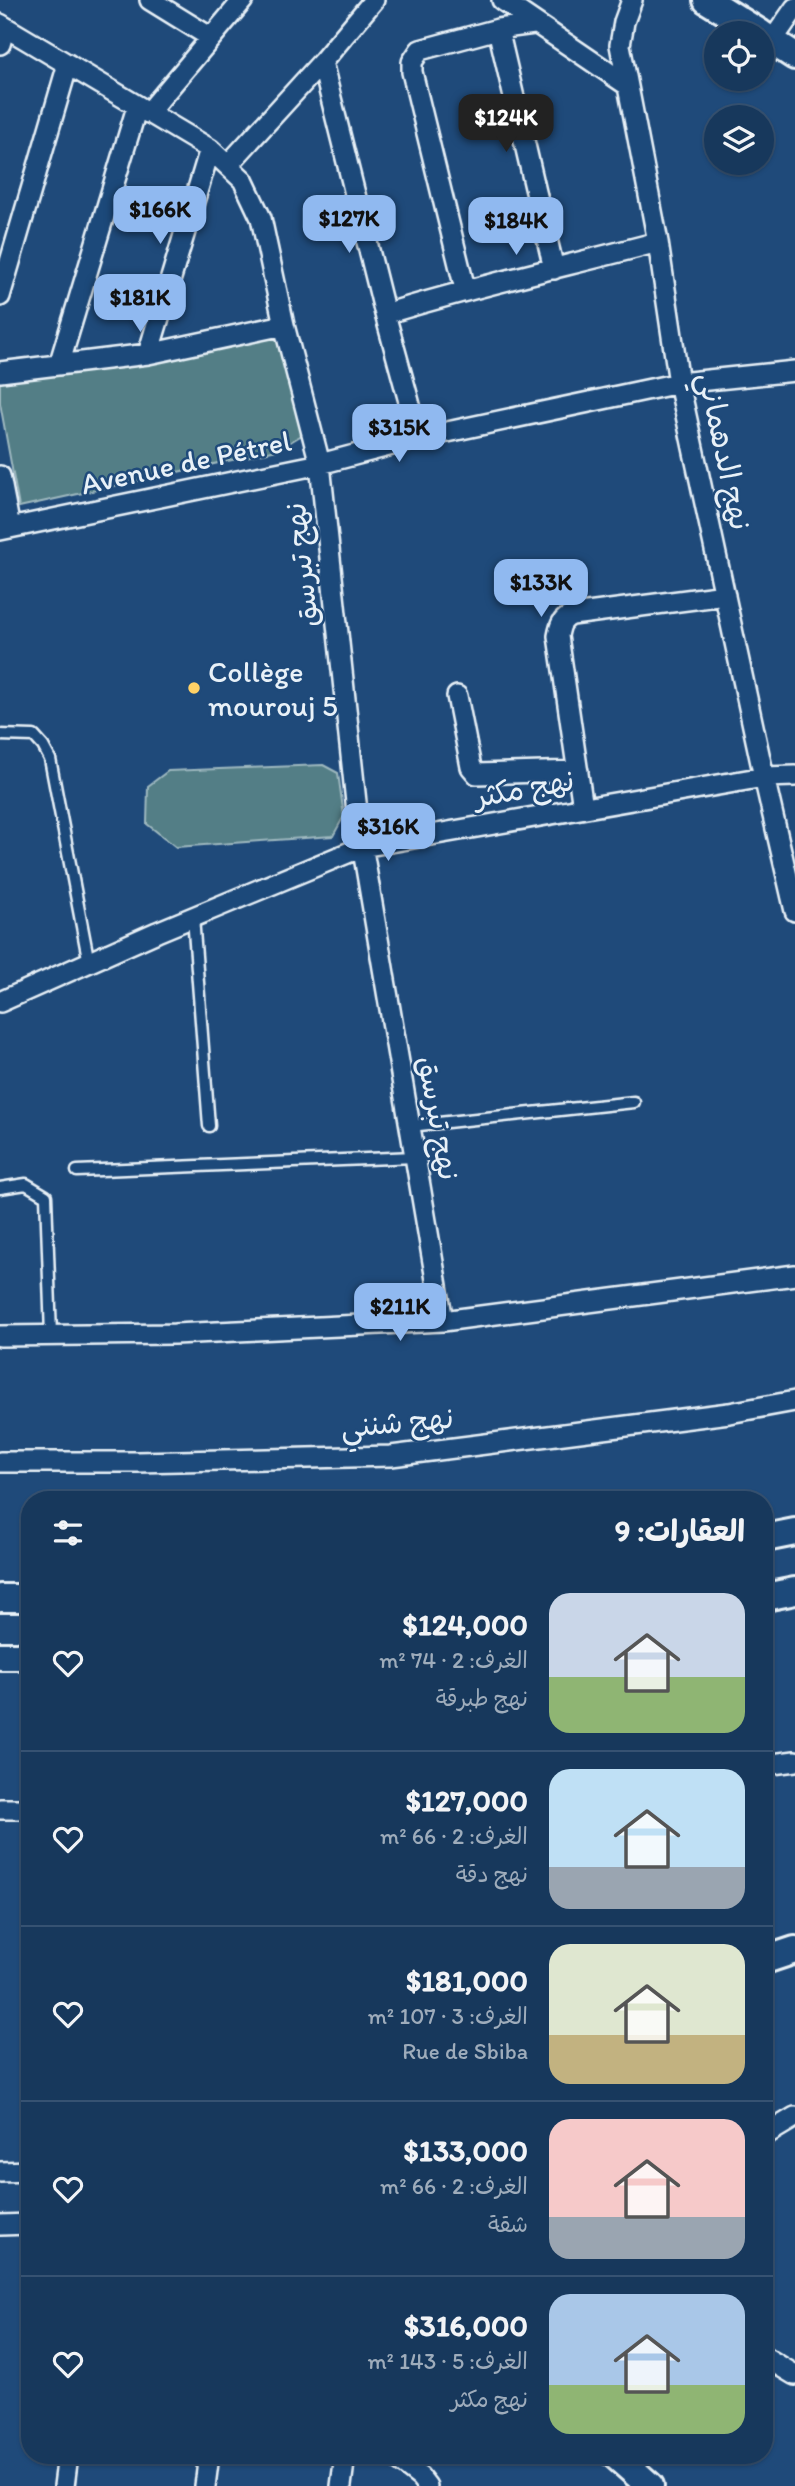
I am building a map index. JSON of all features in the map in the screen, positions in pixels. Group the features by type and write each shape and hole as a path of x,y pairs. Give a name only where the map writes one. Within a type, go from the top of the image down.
{"street":[{"path":"150,0 211,37"},
{"path":"59,365 143,110 243,0"},
{"path":"228,165 322,62 374,0"},
{"path":"502,0 626,85"},
{"name":"نهج الدهماني","path":"632,0 620,45 658,242 679,383 795,911"},
{"path":"706,0 740,21"},
{"path":"774,27 795,8"},
{"path":"466,289 412,72 412,62 420,50 498,29 534,24"},
{"path":"498,29 554,270"},
{"name":"نهج تبرسق","path":"2,32 68,64 211,149 247,188 261,218 284,325 320,464 362,847 443,1321"},
{"path":"774,42 795,55"},
{"path":"322,62 419,438"},
{"path":"1,285 68,64"},
{"path":"148,354 211,149"},
{"path":"385,314 466,289 554,270 658,242"},
{"path":"0,372 148,354 284,325"},
{"name":"Avenue de Pétrel","path":"5,529 320,464 419,438 679,383 795,371"},
{"path":"0,475 5,529"},
{"path":"583,808 558,636 565,618 725,595"},
{"path":"457,696 471,767 477,774 578,771"},
{"name":"نهج مكثر","path":"0,1002 193,917 362,847 764,777 795,776"},
{"path":"0,1336 174,1334 443,1321 795,1275"},
{"name":"نهج شنني","path":"0,1462 391,1456 729,1413 795,1401"},
{"path":"773,1536 795,1532"},
{"path":"773,1595 795,1591"},
{"path":"0,1598 21,1598"},
{"path":"0,1656 21,1657"},
{"path":"773,1764 795,1761"},
{"path":"0,1809 21,1809"},
{"path":"773,1957 795,1950"},
{"path":"773,2130 795,2117"},
{"path":"0,2172 21,2171"},
{"path":"0,2225 21,2224"},
{"path":"773,2362 795,2375"},
{"path":"64,2486 67,2464"},
{"path":"205,2486 208,2464"},
{"path":"341,2486 344,2464"},
{"path":"403,2464 427,2486"},
{"path":"625,2464 650,2486"}],"lane":[{"path":"0,735 34,736 50,760 89,963"},
{"path":"193,917 209,1126"},
{"path":"410,1126 634,1102"},
{"path":"77,1171 415,1157"},
{"path":"0,1188 26,1184 46,1196 51,1335"}],"green space":[{"path":"285,333 310,430 277,450 19,507 0,403 0,377"},
{"path":"323,765 338,773 344,816 333,836 176,847 147,824 148,786 168,771"}],"place":[{"name":"Collège mourouj 5","path":"194,688"}]}
